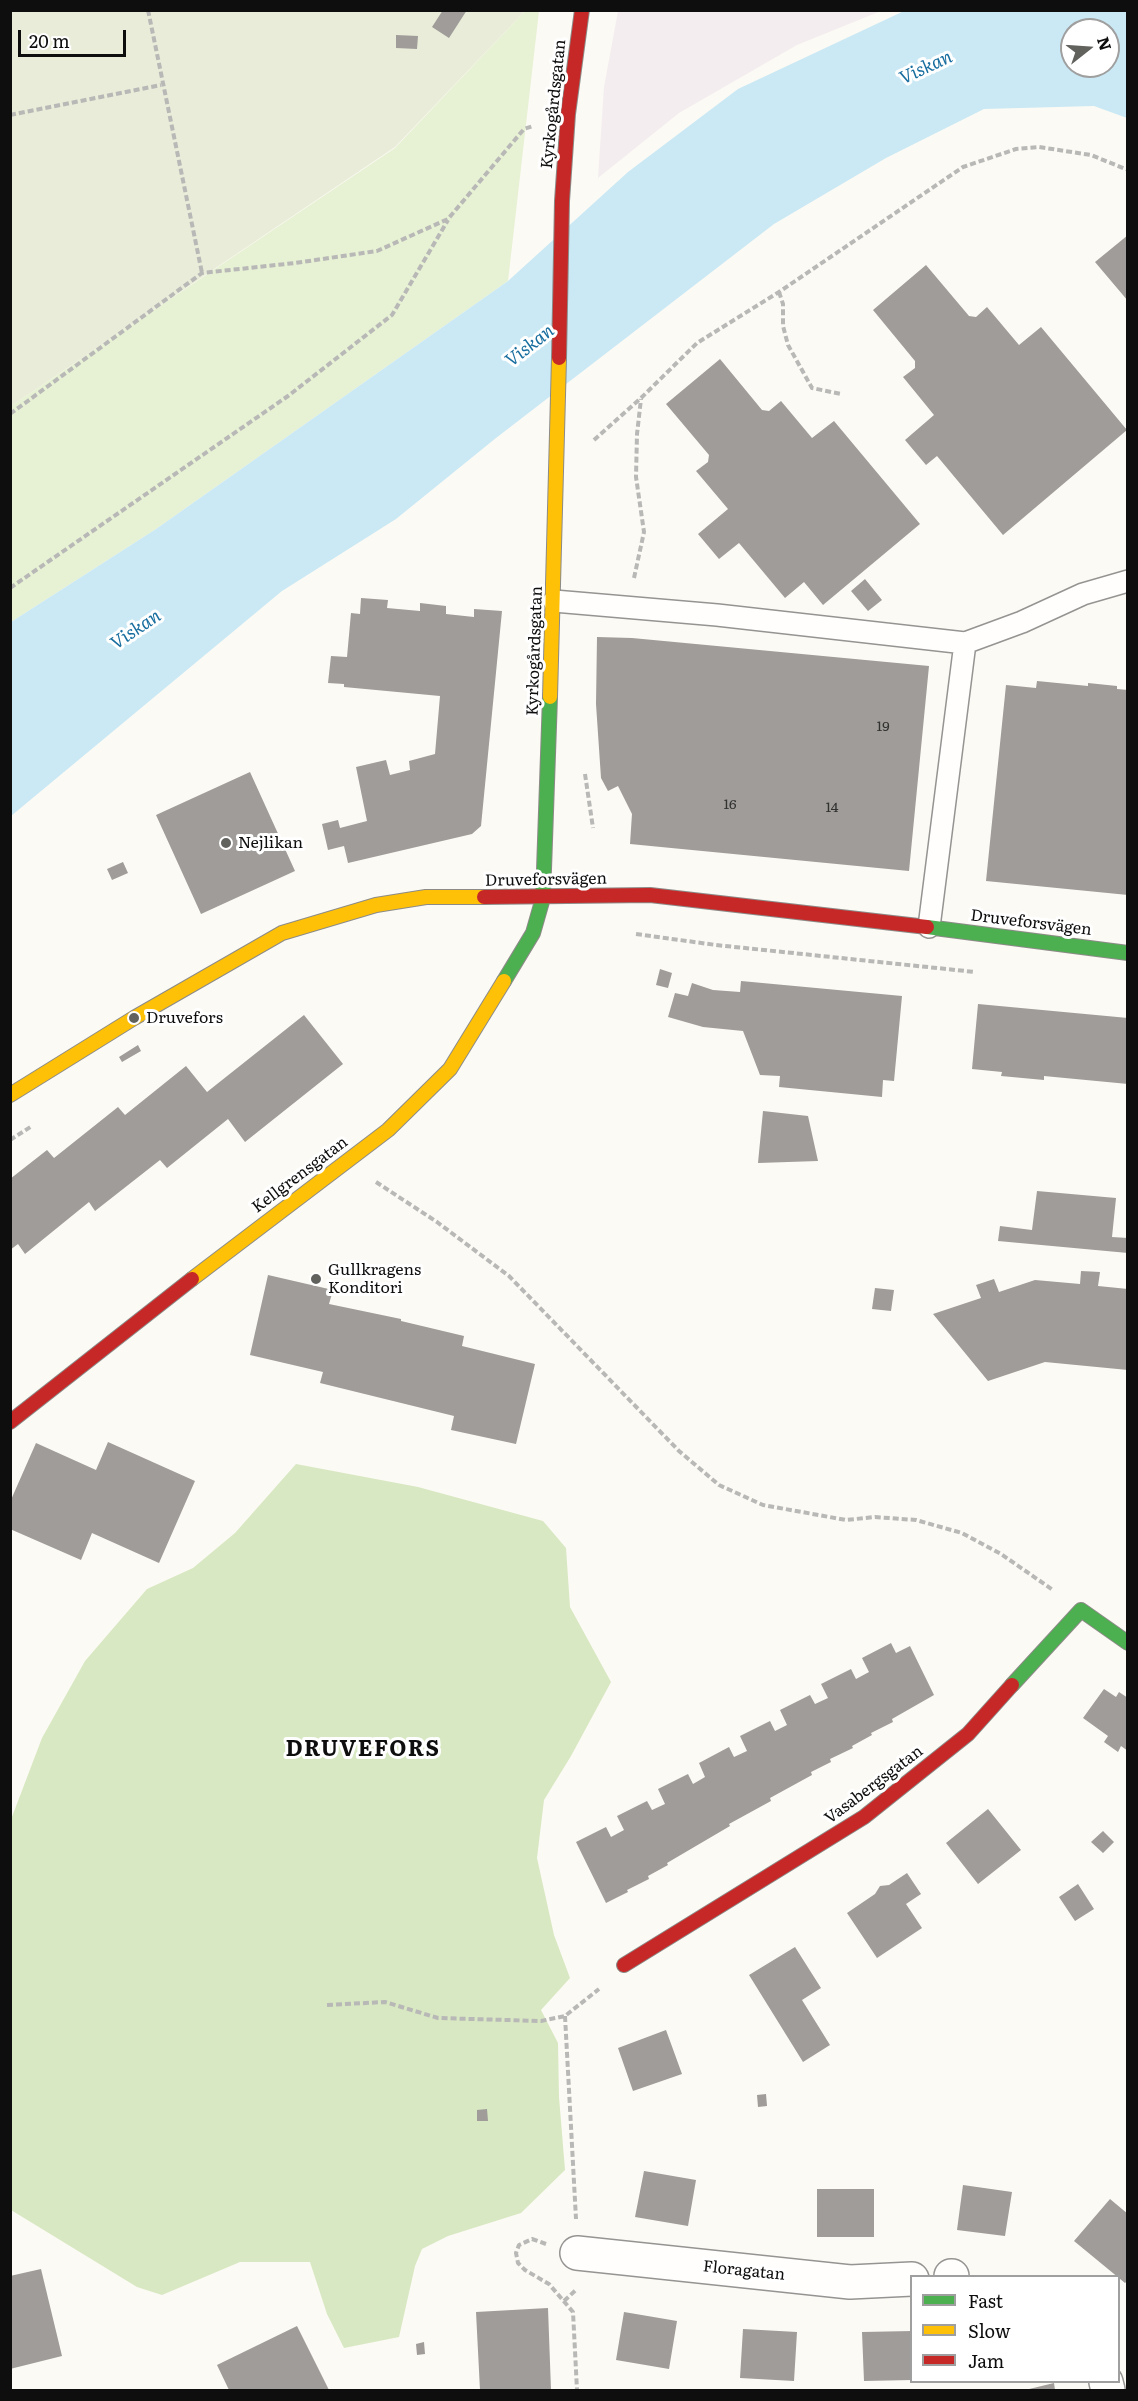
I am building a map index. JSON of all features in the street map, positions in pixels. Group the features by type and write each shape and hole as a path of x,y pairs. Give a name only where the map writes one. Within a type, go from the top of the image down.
{"street":[{"name":"Kyrkogårdsgatan","path":"543,898 554,601 562,201 568,114 582,10"},
{"name":"Druveforsvägen","path":"10,1095 134,1018 282,933 376,905 426,897 543,898 650,895 929,927 1128,953"},
{"name":"Kellgrensgatan","path":"10,1422 270,1218 388,1130 450,1069 533,933 543,898"},
{"path":"1081,1610 1128,1643"},
{"name":"Vasabergsgatan","path":"624,1965 864,1817 968,1734 1081,1610"},
{"name":"Floragatan","path":"577,2253 850,2282 910,2279"}],"lane":[{"path":"554,601 717,615 965,643 1022,622 1083,594 1128,580"},
{"path":"929,927 965,643"}],"path":[{"path":"148,10 202,273"},
{"path":"10,115 162,85"},
{"path":"10,588 288,396 392,315 448,219 524,129 568,114"},
{"path":"591,442 641,398 697,343 779,292 963,166 1016,148 1040,147 1091,155 1128,170"},
{"path":"10,414 202,273 377,251 448,219"},
{"path":"779,292 783,304 783,326 788,345 812,388 841,394"},
{"path":"631,586 638,566 644,532 636,477 641,398"},
{"path":"634,933 716,945 979,972"},
{"path":"10,1140 39,1121"},
{"path":"345,1162 437,1222 509,1276 679,1451 719,1485 763,1505 846,1520 875,1517 916,1520 962,1533 1002,1554 1081,1610"},
{"path":"327,2005 385,2001 438,2018 541,2021 566,2016 624,1965"},
{"path":"566,2016 574,2181"},
{"path":"577,2253 532,2239 519,2245 516,2253 518,2262 525,2270 549,2284 573,2312 577,2391"},
{"path":"564,2301 578,2288"}],"shaded area":[{"path":"618,10 881,11 797,45 679,113 598,178 604,87"}],"green space":[{"path":"11,11 525,11 395,147 11,406"},
{"path":"525,11 539,11 508,281 156,529 11,622 11,406 395,148"},
{"path":"296,1464 418,1487 543,1521 566,1548 570,1607 611,1682 544,1800 537,1858 554,1935 570,1978 541,2010 558,2043 559,2097 565,2170 521,2213 448,2236 422,2249 415,2266 399,2337 344,2348 327,2314 310,2262 240,2262 162,2295 137,2287 11,2210 10,1822 42,1738 85,1661 147,1589 193,1568 235,1533"}],"water":[{"name":"Viskan","path":"904,11 1127,11 1127,118 1094,106 984,109 886,158 774,224 496,438 396,519 282,591 11,816 11,622 156,529 508,281 628,172 738,89"}],"building":[{"path":"443,10 467,10 449,38 432,27"},
{"path":"396,35 418,36 417,49 396,48"},
{"path":"1128,235 1128,301 1095,262"},
{"path":"926,265 969,316 976,317 987,307 1019,345 1041,327 1127,430 1003,535 937,456 926,465 905,440 934,415 903,377 915,368 915,361 873,310"},
{"path":"720,359 762,410 769,411 781,401 812,438 834,421 920,524 823,605 804,582 785,598 739,543 719,559 698,534 728,509 696,471 708,462 709,455 666,404"},
{"path":"865,579 882,600 868,611 851,591"},
{"path":"361,598 388,600 387,608 420,611 420,603 446,606 446,614 474,617 474,609 502,611 481,826 472,834 348,863 344,846 328,850 322,824 338,820 340,828 367,821 356,767 386,760 390,775 410,770 409,761 435,754 440,696 344,687 344,684 328,683 331,656 347,657 351,613 360,614"},
{"path":"597,637 632,638 929,666 909,871 630,844 632,814 618,786 608,791 601,778 596,704"},
{"path":"1037,681 1088,686 1088,683 1117,686 1117,689 1128,690 1128,895 986,881 1006,685 1036,688"},
{"name":"Nejlikan","path":"250,772 295,871 201,914 156,815"},
{"path":"123,862 128,873 112,880 107,869"},
{"path":"660,969 672,973 668,988 656,985"},
{"path":"741,981 902,996 894,1081 883,1080 882,1097 779,1087 780,1076 760,1075 743,1031 703,1027 668,1017 675,993 688,996 692,983 713,990 740,992"},
{"path":"978,1004 1128,1018 1128,1084 1044,1076 1044,1080 1001,1076 1002,1072 972,1069"},
{"path":"304,1015 343,1064 245,1142 228,1119 167,1168 160,1160 95,1211 89,1202 25,1254 18,1244 10,1250 10,1179 47,1150 54,1158 118,1107 125,1115 186,1066 207,1092"},
{"path":"138,1045 141,1051 122,1062 119,1057"},
{"path":"763,1111 808,1116 818,1161 758,1163"},
{"path":"1037,1191 1116,1198 1112,1237 1128,1238 1128,1253 998,1241 1000,1226 1032,1230"},
{"path":"1081,1271 1100,1272 1098,1286 1128,1289 1128,1370 1045,1362 988,1381 933,1314 981,1298 976,1285 994,1279 999,1292 1035,1280 1080,1284"},
{"path":"268,1275 333,1290 329,1304 401,1319 401,1321 464,1336 462,1346 535,1364 516,1444 451,1430 454,1416 320,1383 323,1372 250,1355"},
{"path":"875,1288 894,1290 891,1311 872,1309"},
{"path":"108,1442 195,1481 159,1563 92,1533 81,1560 10,1529 10,1502 36,1443 96,1470"},
{"path":"891,1643 896,1653 910,1646 934,1695 892,1719 893,1722 871,1733 872,1735 852,1746 853,1748 830,1759 831,1762 811,1772 812,1775 770,1798 771,1801 667,1863 668,1865 648,1876 649,1879 606,1903 576,1842 606,1827 611,1837 624,1830 617,1816 647,1801 652,1810 665,1804 658,1789 688,1774 693,1784 705,1777 699,1763 729,1747 734,1757 747,1751 740,1736 770,1721 775,1731 787,1725 780,1710 810,1695 815,1704 828,1698 821,1684 851,1669 856,1679 869,1672 862,1658"},
{"path":"1104,1689 1116,1697 1119,1692 1128,1698 1128,1751 1121,1746 1118,1752 1104,1742 1108,1736 1083,1718"},
{"path":"988,1809 1021,1850 978,1884 946,1843"},
{"path":"1103,1831 1114,1842 1103,1853 1091,1842"},
{"path":"907,1873 921,1894 906,1904 922,1928 877,1958 847,1913 875,1894 880,1886 889,1885"},
{"path":"1078,1884 1094,1909 1075,1921 1059,1897"},
{"path":"795,1947 821,1988 802,2000 830,2045 803,2062 749,1975"},
{"path":"666,2030 682,2074 633,2091 618,2048"},
{"path":"766,2094 767,2106 758,2107 757,2095"},
{"path":"487,2109 488,2121 477,2121 477,2110"},
{"path":"644,2171 696,2180 688,2226 635,2217"},
{"path":"963,2185 1012,2192 1005,2236 957,2230"},
{"path":"817,2189 874,2189 874,2237 817,2237"},
{"path":"1110,2199 1128,2214 1128,2280 1125,2283 1120,2279 1120,2275 1115,2275 1074,2241"},
{"path":"41,2269 62,2356 10,2369 10,2276"},
{"path":"548,2308 551,2390 480,2390 476,2312"},
{"path":"624,2312 677,2321 669,2369 616,2360"},
{"path":"297,2326 329,2390 229,2390 217,2365"},
{"path":"743,2329 797,2332 794,2381 740,2378"},
{"path":"910,2331 910,2380 864,2381 862,2332"},
{"path":"424,2342 425,2354 417,2355 416,2344"},
{"path":"1054,2383 1055,2390 1025,2390"}],"traffic: fast":[{"path":"504,981 533,933 543,898 550,697"},
{"path":"927,927 1128,953"},
{"path":"1012,1685 1081,1610 1128,1643"}],"traffic: slow":[{"path":"550,697 559,358"},
{"path":"10,1095 134,1018 282,933 376,905 426,897 484,897"},
{"path":"192,1279 388,1130 450,1069 504,981"}],"traffic: jam":[{"path":"559,358 562,201 568,114 582,10"},
{"path":"484,897 650,895 927,927"},
{"path":"10,1422 192,1279"},
{"path":"624,1965 864,1817 968,1734 1012,1685"}],"place":[{"name":"Nejlikan","path":"226,843"},
{"name":"Druvefors","path":"134,1018"},
{"name":"Gullkragens Konditori","path":"316,1279"}],"district":[{"name":"DRUVEFORS","path":"363,1750"}]}
